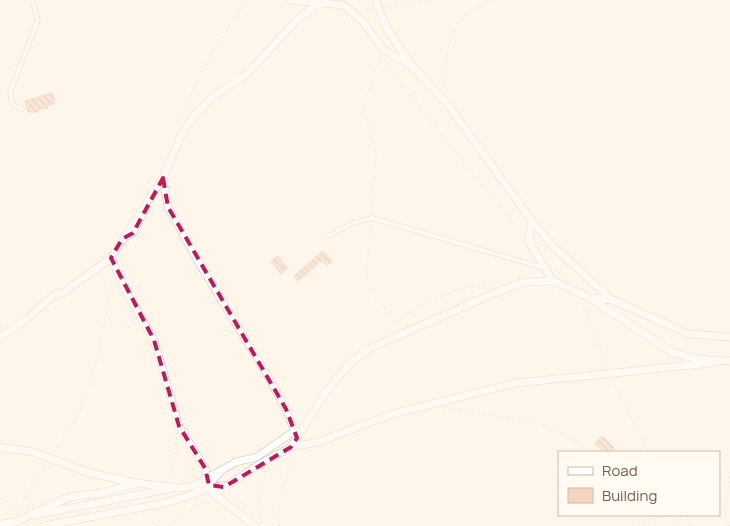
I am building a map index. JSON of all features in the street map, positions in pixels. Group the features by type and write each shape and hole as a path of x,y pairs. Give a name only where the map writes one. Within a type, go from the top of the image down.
{"street":[{"path":"288,0 343,5 363,22 383,49 412,66"},
{"path":"0,337 28,318 54,296 63,293 110,258 163,178 181,135 194,116 213,97 246,74 295,22 320,2"},
{"path":"376,4 386,27 412,66 446,102 531,220 554,247 613,300 689,334 730,337"},
{"path":"163,178 168,208 286,409 295,435 293,447"},
{"path":"531,220 529,242 553,281"},
{"path":"110,258 114,269 154,340 179,426 214,494 256,524"},
{"path":"43,526 165,503 203,490 208,481 220,470 236,462 257,457 295,435 347,366 368,349 499,291 524,282 553,281 590,298 672,352 696,359 729,361"},
{"path":"590,298 613,300"},
{"path":"214,494 274,456 293,447 318,442 392,414 516,383 729,361"},
{"path":"0,447 51,457 90,473 137,483 177,488"},
{"path":"3,523 29,516 192,486 208,481 224,487"},
{"path":"29,516 70,497 102,493 137,483"}],"lane":[{"path":"22,110 11,102 10,92 38,20 32,0"},
{"path":"330,234 353,223 372,218 544,268"}],"path":[{"path":"180,123 203,67 246,0"},
{"path":"350,10 362,11 376,4 433,0"},
{"path":"446,102 445,63 453,32 465,16 493,0"},
{"path":"383,49 363,108 364,115 370,126 376,156 366,277 370,289 395,322 396,338"},
{"path":"383,49 388,69 529,242"},
{"path":"0,499 17,510 69,430 83,401 102,337 114,269"},
{"path":"554,270 577,284"},
{"path":"395,322 421,304 449,294 487,285 495,285"},
{"path":"443,408 536,422 576,441 591,451"},
{"path":"167,486 179,426"},
{"path":"279,526 279,503 293,447"},
{"path":"262,526 258,509 259,490 274,456"},
{"path":"730,470 725,519 730,526"},
{"path":"224,487 247,510"},
{"path":"170,526 196,510 214,494"},
{"path":"158,526 165,503"},
{"path":"639,526 657,516"},
{"path":"666,516 680,526"},
{"path":"256,524 262,526"}],"highlighted area":[{"path":"163,178 168,207 286,409 297,438 291,447 224,487 209,485 205,468 179,426 154,340 111,258 122,239 133,233"}],"building":[{"path":"52,93 55,103 47,106 48,108 38,109 38,112 28,112 25,101"},
{"path":"323,251 332,261 327,265 322,260 298,281 294,276"},
{"path":"278,256 287,268 281,274 271,261"},
{"path":"602,436 614,448 612,451 603,451 595,443"}]}
